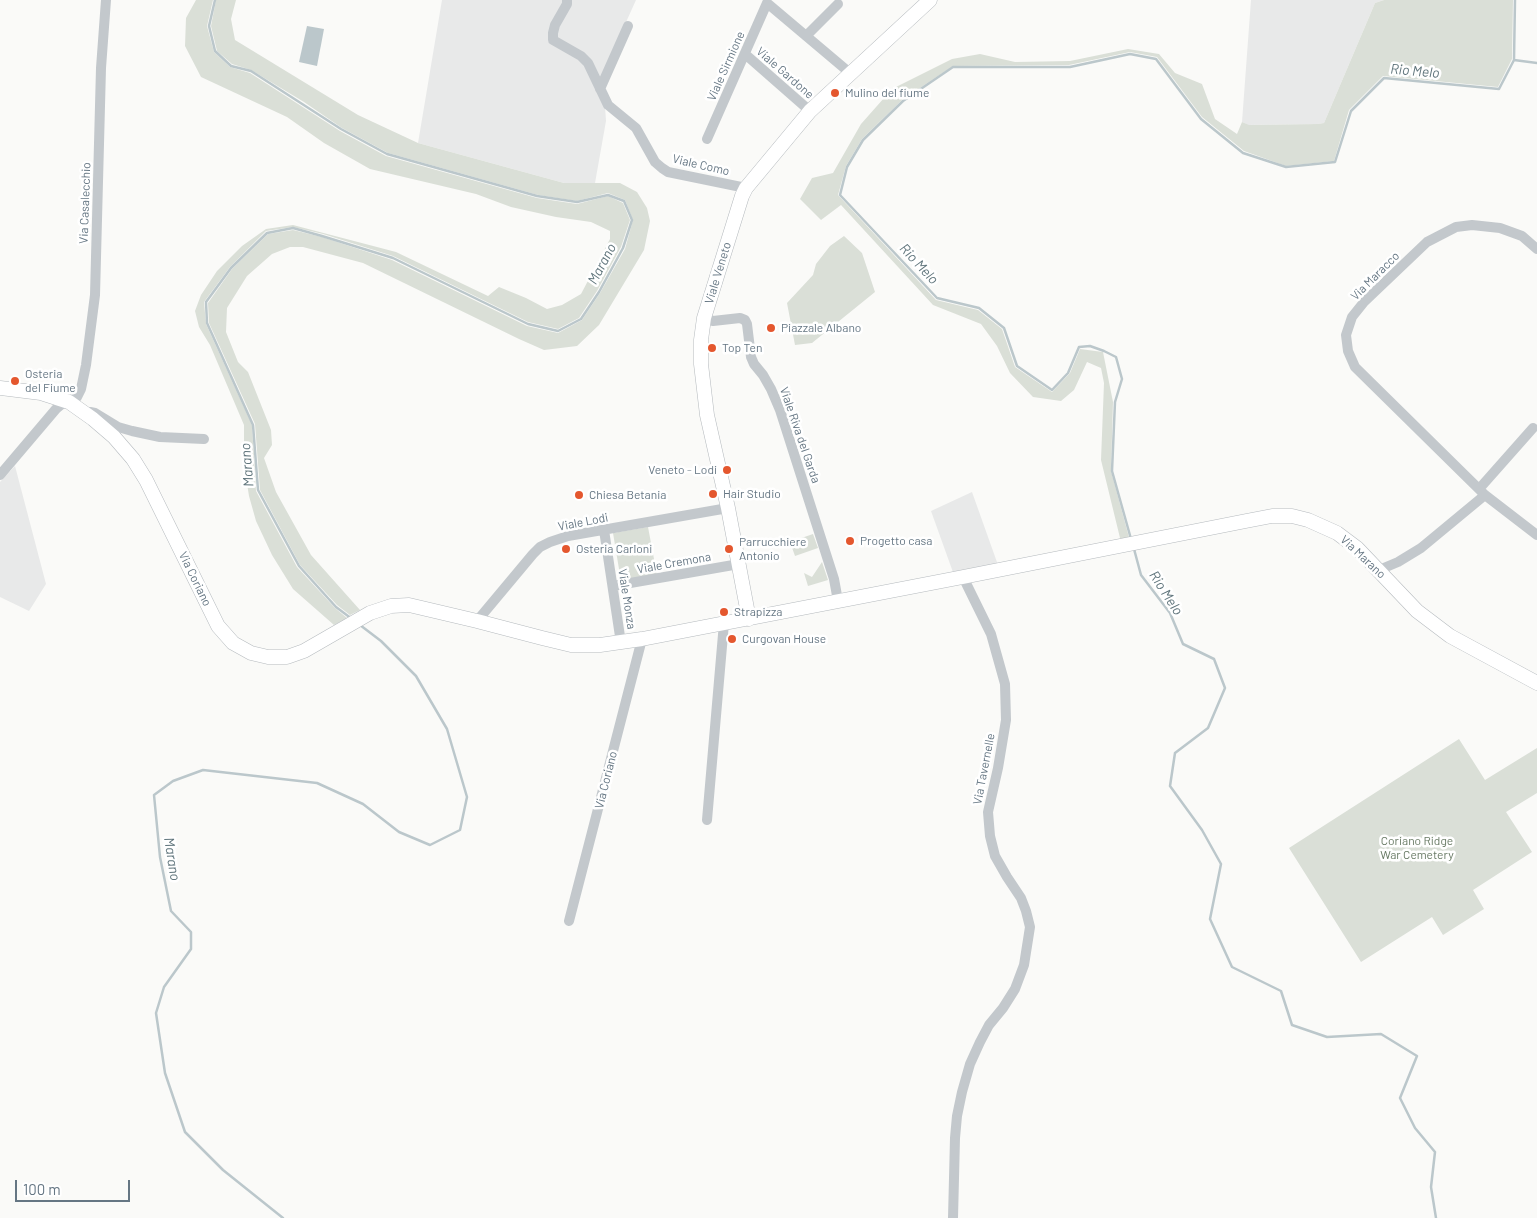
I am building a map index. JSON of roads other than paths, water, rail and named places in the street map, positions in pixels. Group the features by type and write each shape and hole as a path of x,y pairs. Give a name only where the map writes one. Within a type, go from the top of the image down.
{"main road":[{"name":"Viale Veneto","path":"749,618 728,508 707,415 701,364 701,340 704,318 746,188 810,110 930,0"},
{"name":"Via Coriano","path":"0,388 41,393 75,406 114,437 133,459 146,480 218,626 233,643 251,653 268,657 286,657 304,651 370,613 391,606 409,605 571,645 622,643 749,618"},
{"name":"Via Marano","path":"749,618 1272,516 1292,516 1308,520 1336,533 1357,548 1417,610 1450,636 1537,683"}],"street":[{"name":"Via Casalecchio","path":"0,475 56,409 62,404 75,406 81,389 95,295 101,68 106,0"},
{"name":"Viale Como","path":"567,0 567,4 555,25 553,40 582,56 588,63 608,105 636,128 655,162 668,172 746,188"},
{"name":"Viale Sirmione","path":"707,139 767,4 806,36"},
{"path":"838,4 806,36 850,73"},
{"path":"600,89 628,26"},
{"name":"Viale Gardone","path":"744,54 810,110"},
{"name":"Via Maracco","path":"1537,249 1522,236 1500,228 1472,225 1456,227 1427,242 1364,302 1352,317 1346,335 1348,351 1355,367 1482,492 1537,535"},
{"name":"Viale Riva del Garda","path":"704,318 713,321 740,318 745,320 747,324 751,357 771,389 780,410 834,578 838,601"},
{"name":"Via Coriano","path":"75,406 95,413 118,426 132,431 160,437 204,439"},
{"path":"1379,570 1398,562 1421,548 1482,492 1533,428"},
{"name":"Viale Lodi","path":"477,621 540,547 568,536 728,508"},
{"name":"Viale Monza","path":"604,530 622,643"},
{"name":"Viale Cremona","path":"613,586 739,564"},
{"name":"Via Tavernelle","path":"953,1218 955,1138 962,1092 970,1064 980,1042 989,1025 1015,989 1024,965 1030,927 1021,898 995,856 990,836 988,812 1006,720 1005,684 991,634 963,577"},
{"path":"707,820 724,623"},
{"name":"Via Coriano","path":"569,922 642,639"}],"waterway":[{"name":"Marano","path":"215,0 209,26 215,51 231,66 251,71 341,129 387,154 537,196 577,202 608,195 624,201 632,220 623,248 599,292 581,319 558,331 528,324 393,258 293,228 267,233 231,268 206,302 207,323 253,425 258,490 299,566 336,607 352,619"},
{"name":"Rio Melo","path":"1131,539 1112,471 1115,402 1122,379 1116,357 1090,346 1079,347 1068,373 1052,390 1017,366 1004,328 979,308 937,298 840,195 847,167 863,140 903,101 953,67 1070,67 1130,54 1156,59 1201,119 1243,153 1286,167 1335,162 1351,111 1384,78 1499,89 1514,60 1515,0"},
{"path":"1514,60 1537,63"},
{"name":"Rio Melo","path":"1134,549 1141,575 1170,613 1183,644 1214,659 1225,688 1208,728 1175,753 1170,786 1202,830 1221,864 1210,919 1232,967 1281,991 1292,1025 1327,1037 1381,1034 1417,1056 1400,1098 1415,1128 1435,1152 1431,1187 1436,1218"},
{"name":"Marano","path":"283,1218 223,1170 185,1132 165,1073 156,1013 164,987 191,949 191,932 171,911 160,857 154,795 173,781 203,770 317,783 363,804 399,832 430,845 460,830 467,797 447,729 416,676 381,641 360,625"}],"place":[{"name":"Mulino del fiume","path":"835,93"},
{"name":"Piazzale Albano","path":"771,328"},
{"name":"Top Ten","path":"712,348"},
{"name":"Osteria del Fiume","path":"15,381"},
{"name":"Veneto - Lodi","path":"727,470"},
{"name":"Hair Studio","path":"713,494"},
{"name":"Chiesa Betania","path":"579,495"},
{"name":"Progetto casa","path":"850,541"},
{"name":"Osteria Carloni","path":"566,549"},
{"name":"Parrucchiere Antonio","path":"729,549"},
{"name":"Strapizza","path":"724,612"},
{"name":"Curgovan House","path":"732,639"}],"park label":[{"name":"Coriano Ridge War Cemetery","path":"1417,848"}]}
